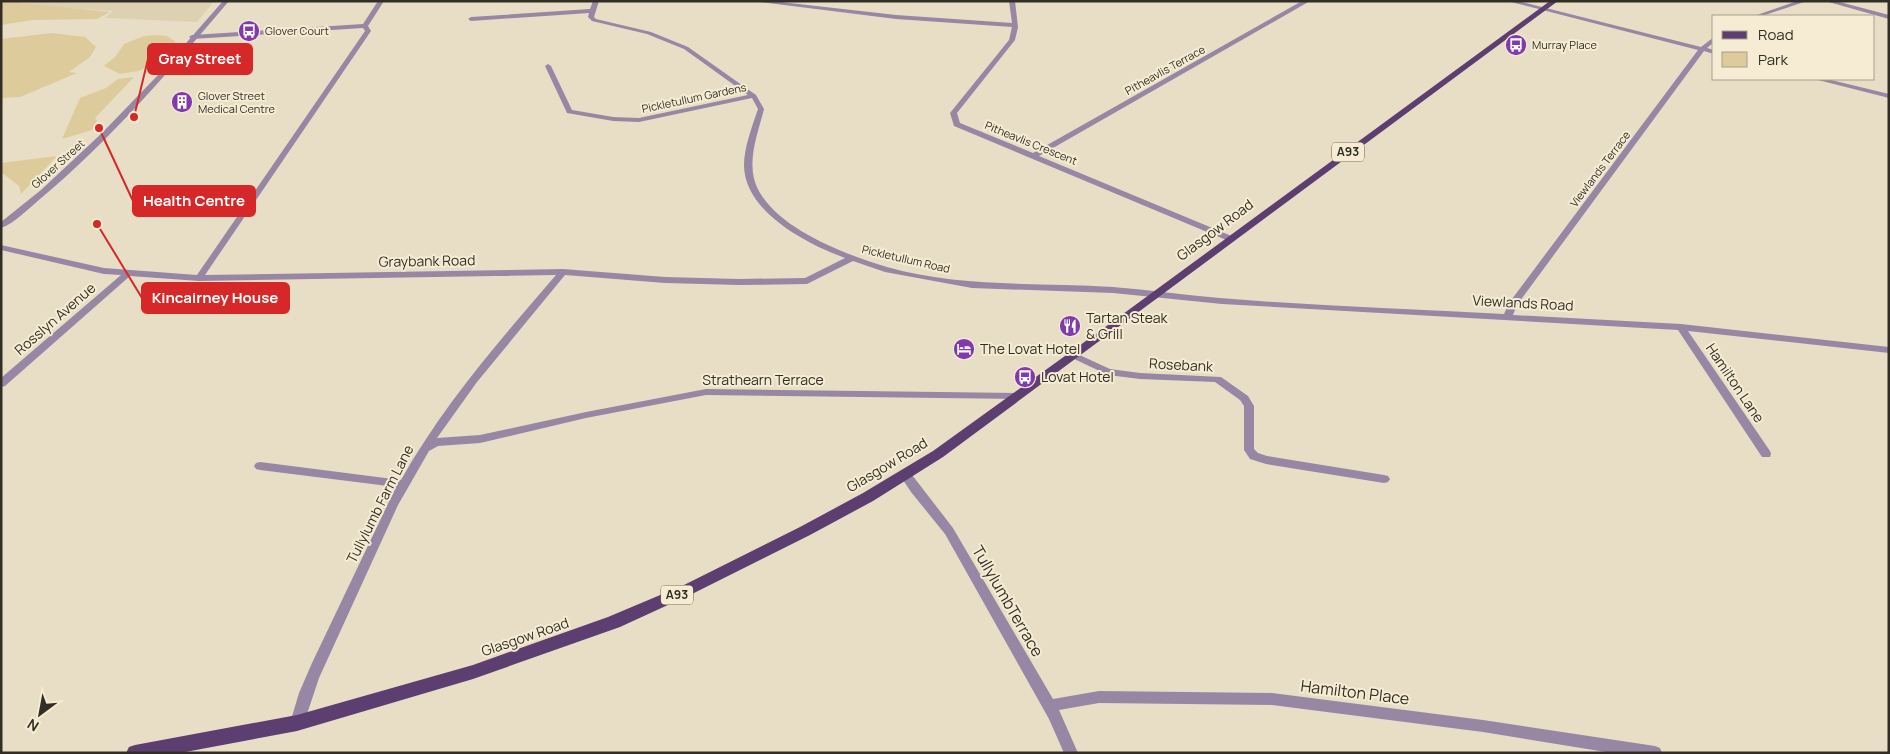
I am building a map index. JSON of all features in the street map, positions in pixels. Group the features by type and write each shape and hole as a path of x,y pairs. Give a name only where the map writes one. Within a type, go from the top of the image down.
{"main road":[{"name":"Glasgow Road","path":"135,753 297,723 472,672 614,622 689,589 805,531 868,497 938,454 1555,1"}],"street":[{"name":"Glover Street","path":"1,226 65,174 100,141 226,1"},
{"path":"199,278 368,31 366,26 381,1"},
{"path":"596,1 591,17 594,20 649,33 686,48 754,96"},
{"path":"755,1 896,17 1015,25"},
{"name":"Pitheavlis Crescent","path":"1012,1 1015,25 1012,40 953,113 953,119 957,124 1231,239"},
{"name":"Pitheavlis Terrace","path":"1033,156 1306,1"},
{"path":"1510,1 1712,52"},
{"path":"1760,15 1804,1"},
{"path":"1828,1 1889,18"},
{"path":"472,19 592,11"},
{"path":"192,37 366,26"},
{"name":"Viewlands Terrace","path":"1508,316 1512,305 1702,49 1712,42"},
{"name":"Pickletullum Gardens","path":"548,66 569,112 598,117 639,120 754,96"},
{"path":"1824,80 1889,96"},
{"name":"Pickletullum Road","path":"754,96 761,109 749,152 748,167 757,195 768,209 784,223 825,248 851,258 893,270 972,284 1073,287 1155,295"},
{"name":"Graybank Road","path":"1,247 95,270 127,274 199,278 563,272 665,280 807,281 851,258"},
{"name":"Tullylumb Farm Lane","path":"297,723 302,702 404,484 425,448 453,407 563,272"},
{"name":"Rosslyn Avenue","path":"1,384 127,274"},
{"name":"Viewlands Road","path":"1155,295 1222,301 1681,327 1889,350"},
{"name":"Hamilton Lane","path":"1681,327 1766,454"},
{"name":"Rosebank","path":"1073,355 1108,372 1140,376 1217,379 1244,398 1248,406 1249,450 1254,456 1266,460 1384,479"},
{"name":"Strathearn Terrace","path":"425,448 436,442 480,439 586,415 706,392 1018,396"},
{"path":"260,466 404,484"},
{"name":"TullylumbTerrace","path":"905,474 914,490 939,515 949,531 1049,706 1071,753"},
{"name":"Hamilton Place","path":"1049,706 1099,697 1272,699 1483,726 1655,753"}],"shaded area":[{"path":"26,1 214,1 197,22 105,18 113,11 18,5"}],"green space":[{"path":"1,1 24,1 20,3 110,12 97,19 32,20 1,25"},
{"path":"52,33 85,37 96,47 90,57 69,72 77,73 20,97 1,98 1,39"},
{"path":"144,36 167,36 176,42 157,52 143,69 120,74 104,66 116,56 124,44"},
{"path":"134,77 95,118 97,121 92,130 62,139 80,98 106,88 118,79"},
{"path":"57,156 21,194 19,186 1,172 1,163"}],"place":[{"name":"Glover Court","path":"249,31"},
{"name":"Murray Place","path":"1516,45"},
{"name":"Glover Street Medical Centre","path":"182,102"},
{"name":"Gray Street","path":"134,117"},
{"name":"Health Centre","path":"99,128"},
{"name":"Kincairney House","path":"97,224"},
{"name":"Tartan Steak & Grill","path":"1070,326"},
{"name":"The Lovat Hotel","path":"964,349"},
{"name":"Lovat Hotel","path":"1025,377"}]}
